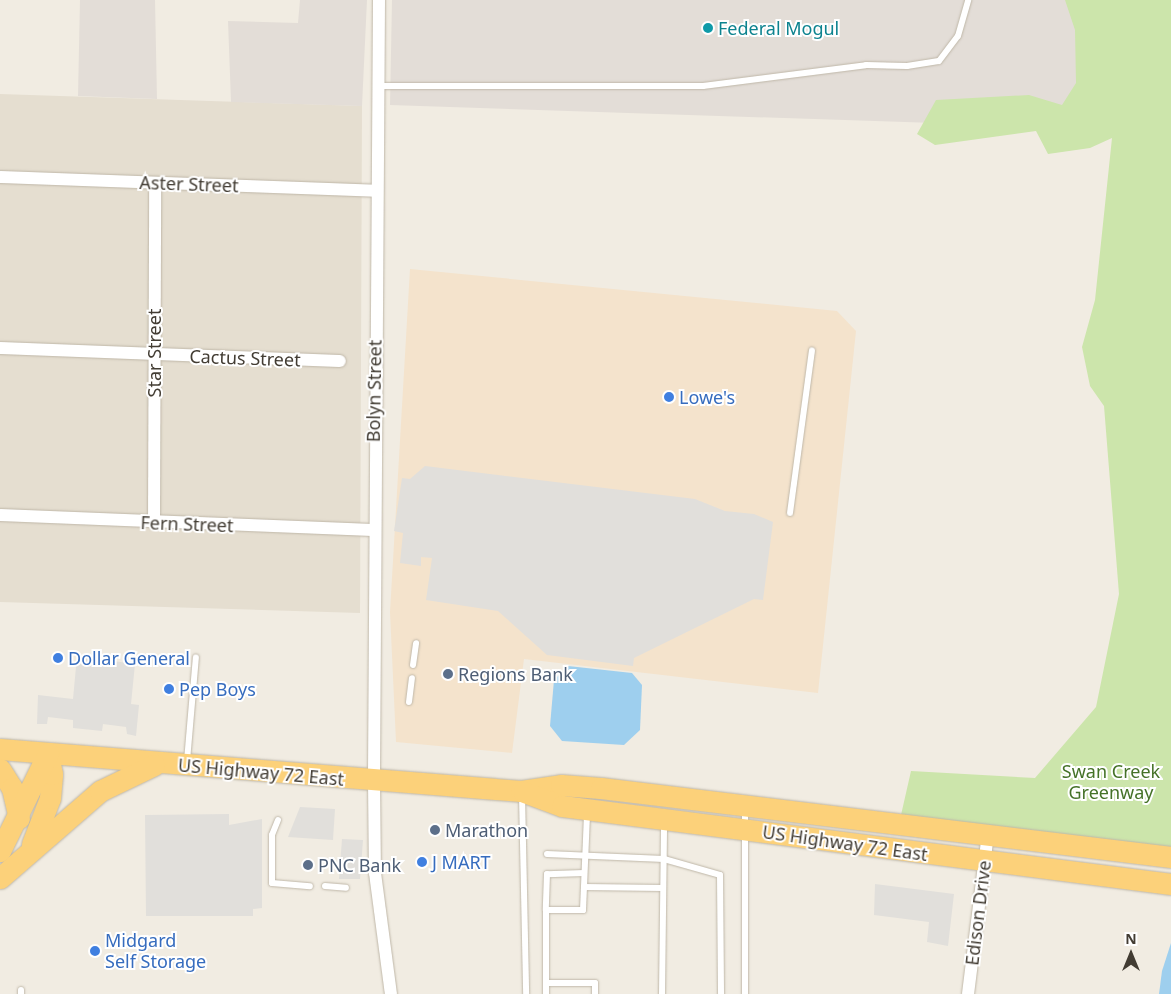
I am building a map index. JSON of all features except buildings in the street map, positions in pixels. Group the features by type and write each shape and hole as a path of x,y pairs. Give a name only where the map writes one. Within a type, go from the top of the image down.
{"highway":[{"name":"US Highway 72 East","path":"0,749 374,781 521,791 561,785 642,804 664,819 983,862 1171,884"},
{"path":"0,852 19,818 48,753"},
{"path":"25,855 50,798 52,774 48,753"},
{"path":"0,878 100,790 159,763"},
{"path":"0,769 12,788 19,818"},
{"name":"US Highway 72 East","path":"521,791 562,806 587,810 642,804 745,802 1171,857"}],"street":[{"name":"Bolyn Street","path":"378,0 373,530 375,873 391,994"},
{"name":"Aster Street","path":"0,177 377,191"},
{"name":"Star Street","path":"154,524 155,183"},
{"name":"Cactus Street","path":"0,348 340,361"},
{"name":"Fern Street","path":"0,515 154,524 373,530"},
{"name":"Edison Drive","path":"968,994 988,833"}],"lane":[{"path":"378,86 704,86 866,65 907,66 939,61 958,36 968,0"},
{"path":"790,513 812,350"},
{"path":"413,665 416,643"},
{"path":"187,765 196,657"},
{"path":"409,702 412,678"},
{"path":"521,791 526,994"},
{"path":"745,802 745,994"},
{"path":"546,910 582,910 587,810"},
{"path":"662,994 664,819"},
{"path":"278,820 272,835 272,883 310,886"},
{"path":"547,854 664,859 720,875 721,994"},
{"path":"546,994 547,874 584,874"},
{"path":"325,886 346,888"},
{"path":"584,887 663,888"},
{"path":"546,983 595,983 594,994"}],"shaded area":[{"path":"80,0 155,0 157,99 78,96"},
{"path":"300,0 367,0 362,106 231,102 228,21 298,23"},
{"path":"392,0 1066,0 1113,129 390,105"},
{"path":"0,94 362,106 360,613 0,602"},
{"path":"410,269 837,311 856,331 818,693 524,659 512,753 396,742 390,612"},
{"path":"425,466 695,499 725,511 754,514 773,522 763,600 754,599 634,658 633,666 547,655 498,611 426,600 432,558 421,557 421,566 400,563 403,533 394,531 402,478 410,479"},
{"path":"77,656 135,664 131,704 139,705 136,736 127,734 126,727 103,724 102,731 73,728 73,720 48,717 47,724 37,724 38,695 73,699"},
{"path":"300,807 335,809 333,840 288,837"},
{"path":"229,814 229,825 262,819 262,908 253,909 253,916 146,916 145,815"},
{"path":"342,839 363,840 360,879 339,879"},
{"path":"875,884 954,894 948,946 927,942 929,922 874,915"}],"green space":[{"name":"Swan Creek Greenway","path":"1065,0 1171,0 1171,851 901,815 911,771 1035,778 1096,707 1119,594 1104,406 1090,386 1082,347 1095,300 1112,138 1090,148 1048,154 1036,131 935,145 917,134 936,100 1029,95 1062,105 1076,83 1075,30"}],"water":[{"path":"568,666 632,673 642,685 640,730 624,745 562,741 550,726 554,680"},
{"path":"1171,943 1171,994 1159,994 1162,971"}],"place":[{"name":"Federal Mogul","path":"708,28"},
{"name":"Lowe's","path":"669,397"},
{"name":"Dollar General","path":"58,658"},
{"name":"Regions Bank","path":"448,674"},
{"name":"Pep Boys","path":"169,689"},
{"name":"Marathon","path":"435,830"},
{"name":"J MART","path":"422,862"},
{"name":"PNC Bank","path":"308,865"},
{"name":"Midgard Self Storage","path":"95,951"}]}
